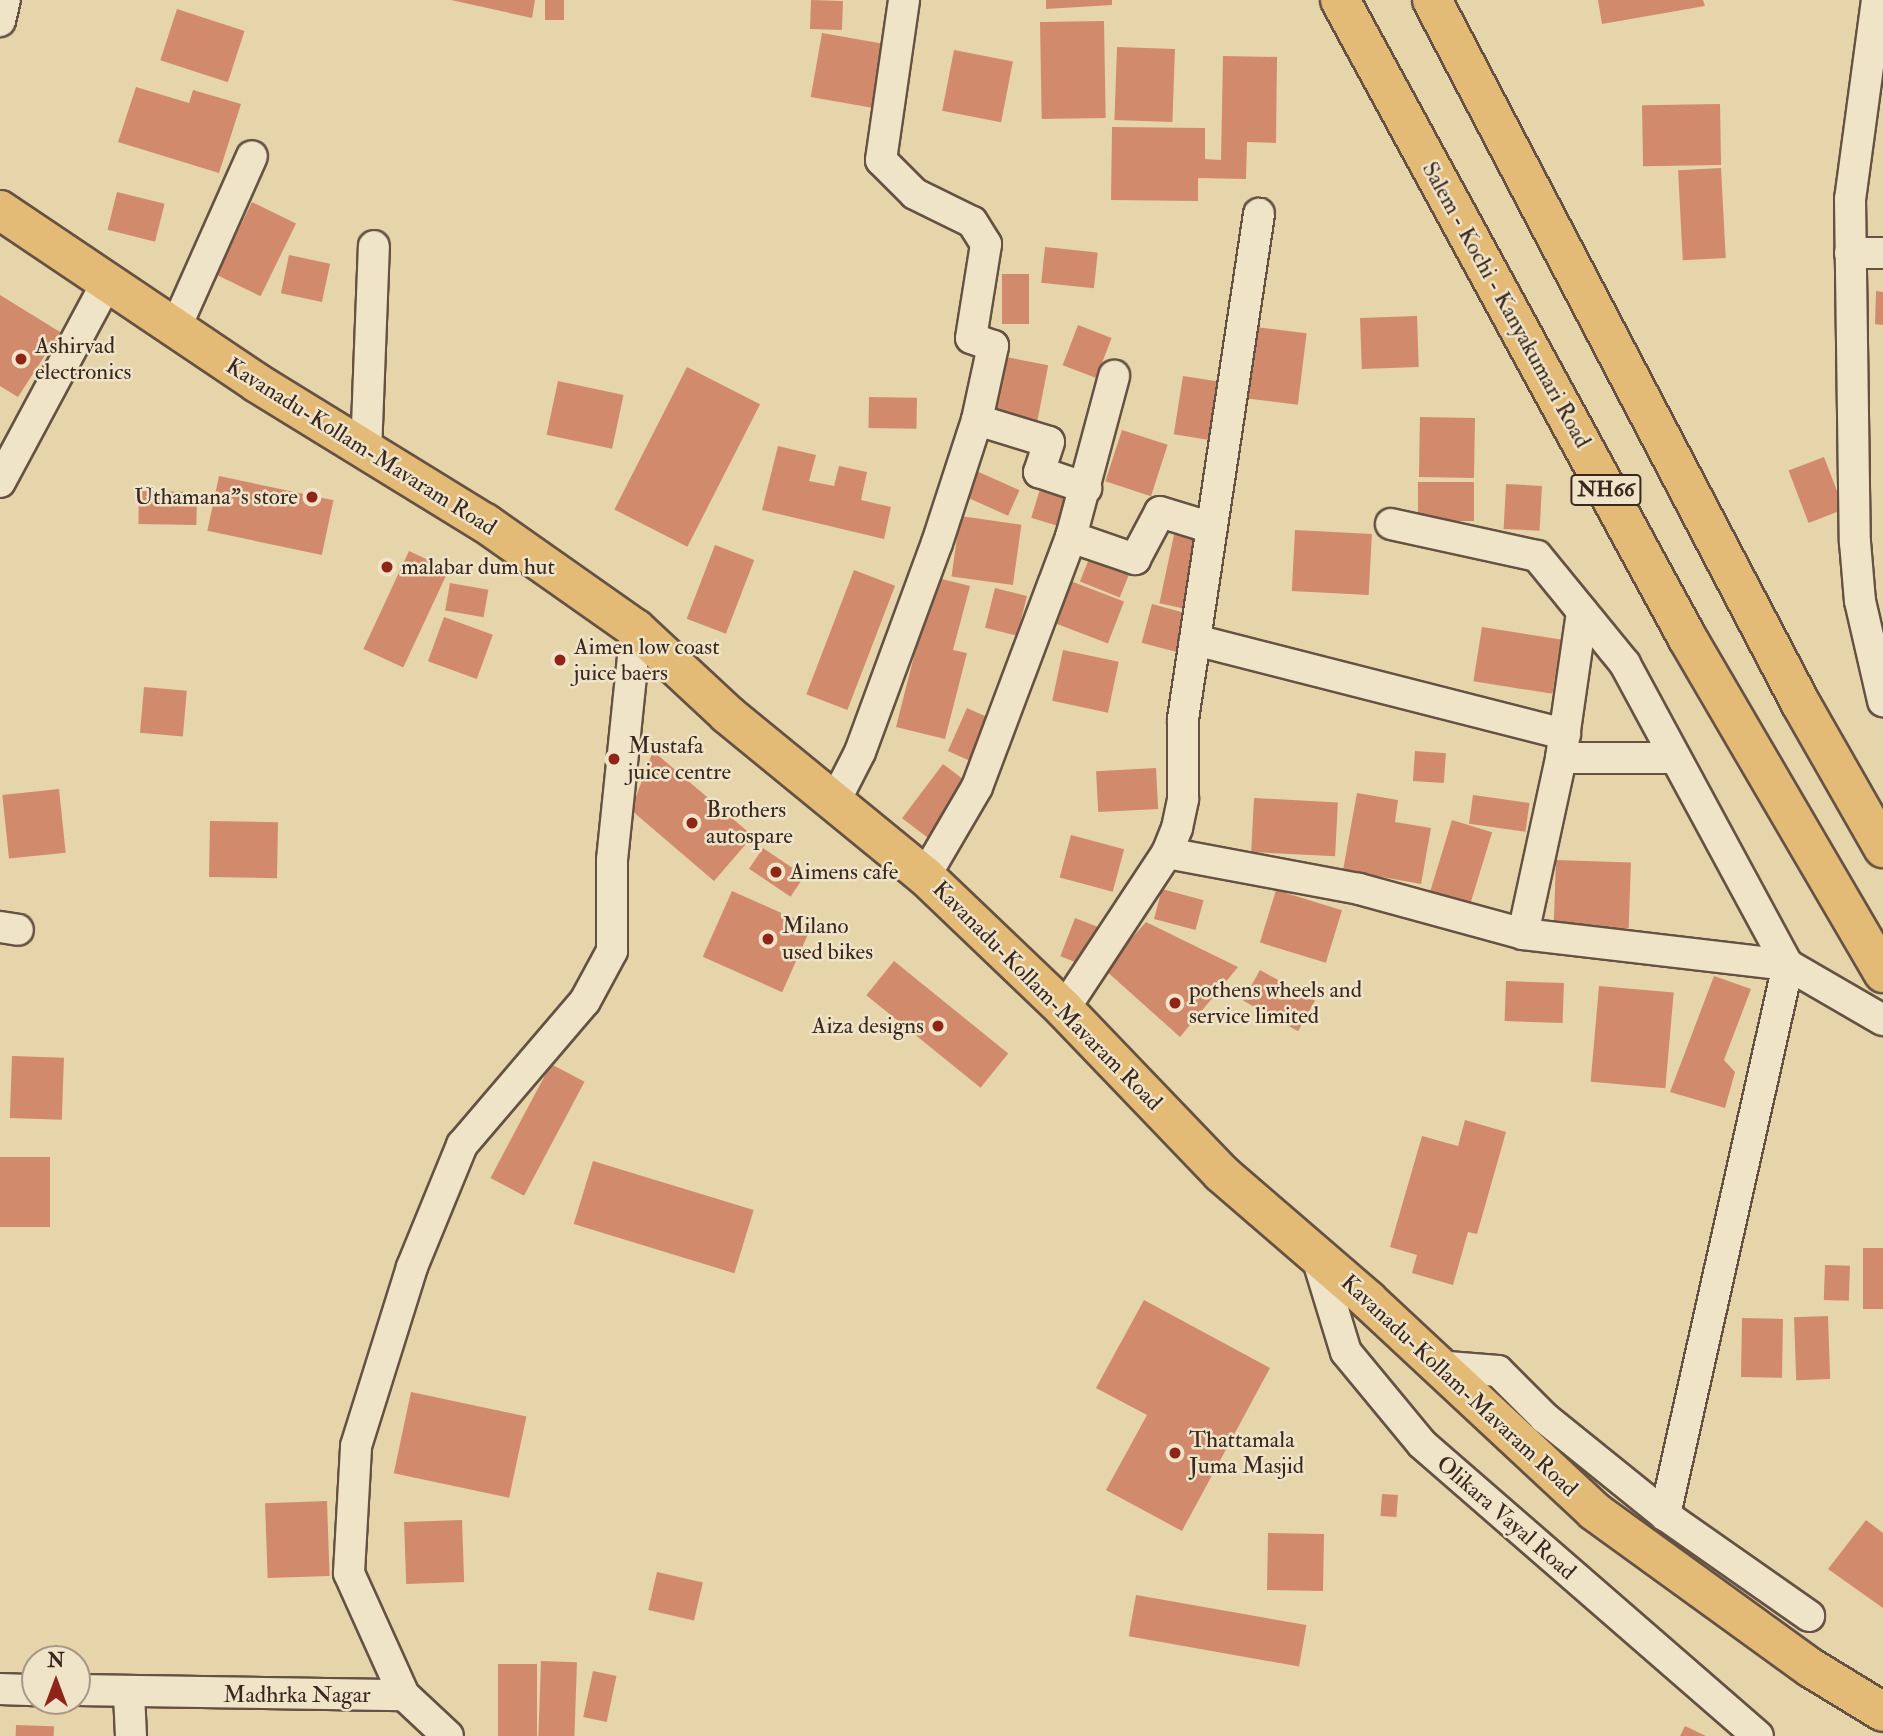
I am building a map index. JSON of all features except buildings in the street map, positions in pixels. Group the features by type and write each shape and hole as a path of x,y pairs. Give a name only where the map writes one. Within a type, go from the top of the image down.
{"main road":[{"name":"Salem - Kochi - Kanyakumari Road","path":"1340,0 1688,639 1883,973"},
{"name":"NH66","path":"1432,0 1801,704 1883,848"},
{"name":"Kavanadu-Kollam-Mavaram Road","path":"0,210 175,329 366,452 485,523 636,629 834,803 925,876 1064,1009 1222,1173 1316,1254 1594,1511 1811,1668 1883,1712"}],"street":[{"path":"0,21 5,0"},
{"path":"834,803 860,752 977,420 993,346 971,338 986,244 972,222 915,194 881,160 904,0"},
{"path":"1877,0 1850,199 1850,253 1855,542 1860,601 1883,701"},
{"path":"175,329 252,156"},
{"path":"1064,1009 1167,853 1183,799 1184,719 1259,214"},
{"path":"366,452 374,246"},
{"path":"1850,253 1883,253"},
{"path":"0,482 106,284"},
{"path":"925,876 977,787 1071,537 1114,376"},
{"path":"977,420 1049,442 1040,472 1086,488"},
{"path":"1071,537 1135,559 1160,512 1212,527"},
{"path":"1391,524 1537,556 1625,664 1672,758 1788,965 1665,1515"},
{"path":"1522,934 1563,746 1582,612"},
{"path":"404,1695 349,1573 356,1446 412,1267 462,1146 585,1001 612,951 612,860 636,629"},
{"path":"1195,640 1563,746 1672,758"},
{"path":"1167,853 1359,889 1522,934 1788,965 1883,1020"},
{"name":"Olikara Vayal Road","path":"1316,1254 1346,1352 1422,1444 1758,1736"},
{"path":"1435,1366 1498,1371 1545,1418 1665,1515 1809,1616"},
{"path":"0,1689 21,1689"},
{"name":"Madhrka Nagar","path":"91,1691 129,1695 404,1695 448,1736"},
{"path":"129,1695 131,1736"}],"place":[{"name":"Ashirvad electronics","path":"21,359"},
{"name":"Uthamana\"s store","path":"312,497"},
{"name":"malabar dum hut","path":"387,567"},
{"name":"Aimen low coast juice baers","path":"560,660"},
{"name":"Mustafa juice centre","path":"614,759"},
{"name":"Brothers autospare","path":"692,823"},
{"name":"Aimens cafe","path":"776,872"},
{"name":"Milano used bikes","path":"768,939"},
{"name":"pothens wheels and service limited","path":"1175,1003"},
{"name":"Aiza designs","path":"938,1026"},
{"name":"Thattamala Juma Masjid","path":"1175,1453"}]}
